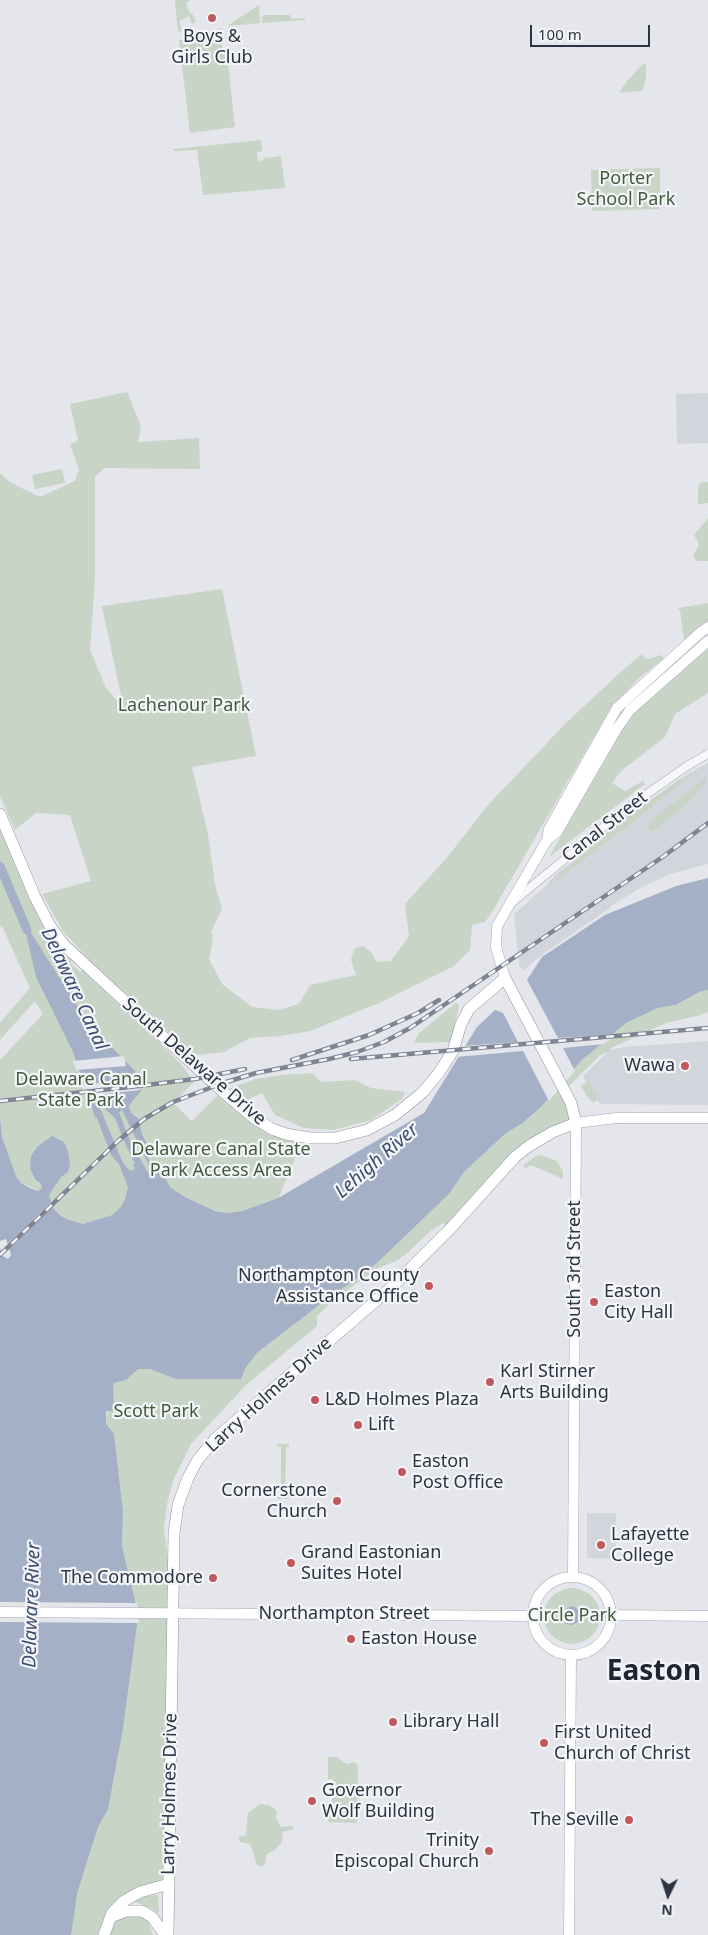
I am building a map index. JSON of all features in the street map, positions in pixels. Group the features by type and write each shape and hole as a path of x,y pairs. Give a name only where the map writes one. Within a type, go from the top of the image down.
{"highway":[{"name":"South Delaware Drive","path":"0,814 35,897 50,926 64,945 221,1090 254,1118 280,1132 310,1138 344,1137 367,1130 395,1115 422,1093 438,1074 453,1051 461,1024 469,1008 507,982"},
{"name":"South 3rd Street","path":"507,982 573,1107 576,1123"},
{"name":"Larry Holmes Drive","path":"166,1935 169,1884 174,1533 178,1505 188,1478 208,1447 233,1422 392,1287 451,1228 515,1157 553,1132 576,1123"},
{"path":"104,1935 116,1908 128,1898 140,1892 169,1884"},
{"path":"110,1918 126,1911 142,1911 152,1918 166,1935"}],"main road":[{"path":"507,982 498,954 497,926 547,840 549,829 617,708 708,627"},
{"path":"547,840 558,832 616,730 630,710 708,641"},
{"name":"Larry Holmes Drive","path":"576,1123 616,1118 708,1118"},
{"name":"South 3rd Street","path":"574,1577 576,1123"},
{"path":"574,1577 592,1582 600,1588 610,1606 612,1615 611,1626 600,1644 582,1654 572,1655 555,1651 543,1642 534,1626 533,1616 537,1600 544,1589 556,1580 574,1577"},
{"name":"Northampton Street","path":"0,1612 533,1616"},
{"path":"612,1615 708,1616"},
{"path":"569,1935 572,1655"}],"street":[{"name":"Canal Street","path":"507,907 624,810 687,766 708,754"}],"shaded area":[{"path":"708,393 708,443 677,444 676,394"},
{"path":"708,763 708,864 670,874 640,888 543,954 523,971 519,965 514,914 581,853 679,779"},
{"path":"708,1041 708,1105 601,1104 592,1096 583,1076 610,1050 624,1047"},
{"name":"Lafayette College","path":"587,1513 616,1513 616,1559 587,1558"}],"green space":[{"path":"175,0 191,0 186,3 190,14 192,13 196,22 192,24 189,16 179,21 182,30 180,32 178,32"},
{"path":"259,5 260,23 227,26"},
{"path":"265,15 290,15 291,19 305,18 305,20 262,23 262,17"},
{"path":"220,28 223,31 220,40 228,62 235,127 190,133 179,40 189,39"},
{"path":"644,63 646,65 646,79 642,91 619,93 627,81"},
{"path":"261,140 262,151 257,152 258,161 264,160 263,156 265,158 281,156 285,188 203,195 197,150 174,151 174,149"},
{"name":"Porter School Park","path":"660,168 660,209 592,211 591,170"},
{"name":"Lachenour Park","path":"127,392 141,426 138,442 199,438 200,469 105,468 95,476 95,579 90,650 106,688 123,705 102,606 222,589 256,756 192,767 208,834 215,885 222,909 211,932 213,938 209,959 222,984 252,1007 278,1010 299,1004 310,985 356,975 351,960 354,949 363,946 372,953 376,962 391,961 409,936 405,904 449,855 488,805 567,722 642,654 644,658 649,659 660,655 664,658 639,678 610,709 492,912 485,922 472,925 470,950 454,966 379,1003 310,1031 281,1036 250,1038 224,1052 199,1055 185,1051 163,1026 90,961 63,931 42,894 91,881 70,815 36,813 15,830 0,796 0,473 11,483 40,497 75,481 79,469 70,445 78,440 70,404"},
{"path":"62,469 65,483 35,489 32,475"},
{"path":"701,482 708,482 708,503 698,504 698,488"},
{"path":"708,518 708,561 697,561 693,556 699,544 694,535"},
{"path":"708,603 708,622 684,640 680,610 678,608"},
{"path":"708,647 708,693 675,714 665,737 621,771 612,783 625,791 643,781 645,784 549,857 627,721 638,708"},
{"path":"691,773 632,823 549,886 562,872 582,856 581,853 630,814"},
{"path":"705,778 707,781 688,804 653,831 648,829 651,821"},
{"name":"Delaware Canal State Park","path":"0,828 60,949 72,961 70,963 80,972 82,970 163,1046 181,1064 194,1082 173,1103 192,1121 220,1093 302,1141 279,1197 241,1211 227,1213 215,1211 185,1197 170,1187 112,1215 83,1224 61,1216 54,1209 49,1195 21,1183 16,1176 2,1137 0,1060 43,1014 35,1001 0,1040 0,1023 30,988 2,926 0,927"},
{"name":"Scott Park","path":"708,990 708,1012 666,1023 600,1055 562,1093 576,1123 529,1146 451,1228 443,1223 432,1230 405,1255 394,1262 378,1268 334,1300 317,1316 317,1326 246,1385 191,1444 173,1481 167,1504 164,1528 174,1614 169,1884 134,1895 104,1935 61,1935 133,1594 122,1546 123,1512 106,1424 107,1415 101,1381 114,1364 217,1379 241,1379 245,1369 257,1353 336,1292 376,1264 449,1194 465,1171 505,1134 524,1123 541,1107 581,1061 626,1023 658,1008 676,1005 699,992"},
{"path":"456,1003 459,1005 451,1042 414,1043 418,1034"},
{"path":"313,1073 321,1082 355,1080 371,1088 405,1092 402,1099 371,1120 333,1130 304,1128 275,1115 262,1093 243,1102 229,1089 255,1079"},
{"path":"588,1081 598,1098 594,1103 588,1098 581,1086"},
{"path":"541,1155 557,1161 563,1171 563,1179 531,1165 526,1168 523,1166 534,1157"},
{"path":"277,1444 289,1444 289,1447 286,1447 285,1496 289,1496 289,1499 277,1499 277,1496 281,1496 281,1447 277,1447"},
{"name":"Circle Park","path":"572,1588 587,1593 595,1601 600,1616 595,1631 587,1639 572,1644 557,1639 549,1631 544,1616 549,1601 557,1593"},
{"path":"328,1757 336,1757 347,1764 354,1762 358,1766 357,1823 328,1822 328,1817 332,1817 333,1779 328,1779"},
{"path":"260,1804 269,1805 277,1811 276,1818 281,1827 293,1826 294,1829 283,1832 282,1842 274,1851 268,1853 265,1865 261,1867 257,1865 251,1846 240,1842 238,1837 246,1835 248,1813"},
{"path":"158,1895 159,1914 153,1909 135,1902 148,1896"},
{"path":"134,1913 151,1921 149,1923 153,1935 110,1935 114,1922 118,1918"}],"water":[{"path":"708,878 708,990 699,992 676,1005 658,1008 626,1023 581,1061 541,1107 523,1123 505,1134 465,1171 449,1194 376,1264 336,1292 257,1353 245,1369 241,1379 176,1379 150,1369 138,1369 126,1380 113,1383 114,1411 106,1411 106,1424 114,1434 123,1512 122,1546 135,1601 137,1624 123,1728 108,1809 98,1827 77,1894 71,1935 0,1935 0,1248 3,1256 8,1259 11,1255 6,1239 0,1241 0,1115 2,1137 16,1176 21,1183 30,1188 38,1191 42,1188 30,1168 31,1156 37,1147 52,1136 64,1142 68,1151 70,1165 68,1172 61,1177 49,1195 54,1209 61,1216 83,1224 112,1215 121,1207 128,1187 119,1164 111,1155 95,1117 73,1052 36,977 23,920 88,1023 135,1071 141,1091 129,1108 132,1114 138,1118 142,1134 150,1150 145,1152 155,1173 157,1171 157,1164 170,1187 185,1197 215,1211 227,1213 242,1211 280,1197 424,1113 477,1027 527,980 542,957 605,915 676,886","holes":["100,1108 104,1108 115,1118 135,1164 133,1165 135,1169 130,1171 123,1163","122,1110 153,1174 150,1176 130,1141 119,1112"]},
{"path":"572,1606 582,1614 580,1621 572,1625 566,1624 562,1616 567,1608"}],"pier":[{"path":"526,978 558,1038 617,1034 604,1044 563,1048 575,1071 549,1101 523,1051 456,1057 463,1046 518,1042 503,1013 493,1009"},
{"path":"124,1056 126,1066 76,1070 73,1061"},
{"path":"137,1079 140,1090 85,1096 81,1085"},
{"path":"53,1200 55,1204 7,1251 6,1246"},
{"path":"0,1602 137,1603 139,1623 0,1622"}],"waterway":[{"name":"Delaware Canal","path":"0,866 27,930"}],"railway":[{"path":"0,1255 118,1141 144,1119 173,1102 223,1083 256,1073 357,1052 384,1042 410,1028 664,856 708,823"},
{"path":"292,1060 369,1035 418,1013 439,1000"},
{"path":"351,1059 708,1028"},
{"path":"0,1101 195,1079 245,1069"}],"place":[{"name":"Boys & Girls Club","path":"212,18"},
{"name":"Wawa","path":"685,1066"},
{"name":"Northampton County Assistance Office","path":"429,1286"},
{"name":"Easton City Hall","path":"594,1302"},
{"name":"Karl Stirner Arts Building","path":"490,1382"},
{"name":"L&D Holmes Plaza","path":"315,1400"},
{"name":"Lift","path":"358,1425"},
{"name":"Easton Post Office","path":"402,1472"},
{"name":"Cornerstone Church","path":"337,1501"},
{"name":"Lafayette College","path":"601,1545"},
{"name":"Grand Eastonian Suites Hotel","path":"291,1563"},
{"name":"The Commodore","path":"213,1578"},
{"name":"Easton House","path":"351,1639"},
{"name":"Library Hall","path":"393,1722"},
{"name":"First United Church of Christ","path":"544,1743"},
{"name":"Governor Wolf Building","path":"312,1801"},
{"name":"The Seville","path":"629,1820"},
{"name":"Trinity Episcopal Church","path":"489,1851"}],"district":[{"name":"Easton","path":"654,1672"}],"park label":[{"name":"Delaware Canal State Park Access Area","path":"221,1160"}],"water label":[{"name":"Lehigh River","path":"377,1161"},
{"name":"Delaware River","path":"32,1605"}]}
